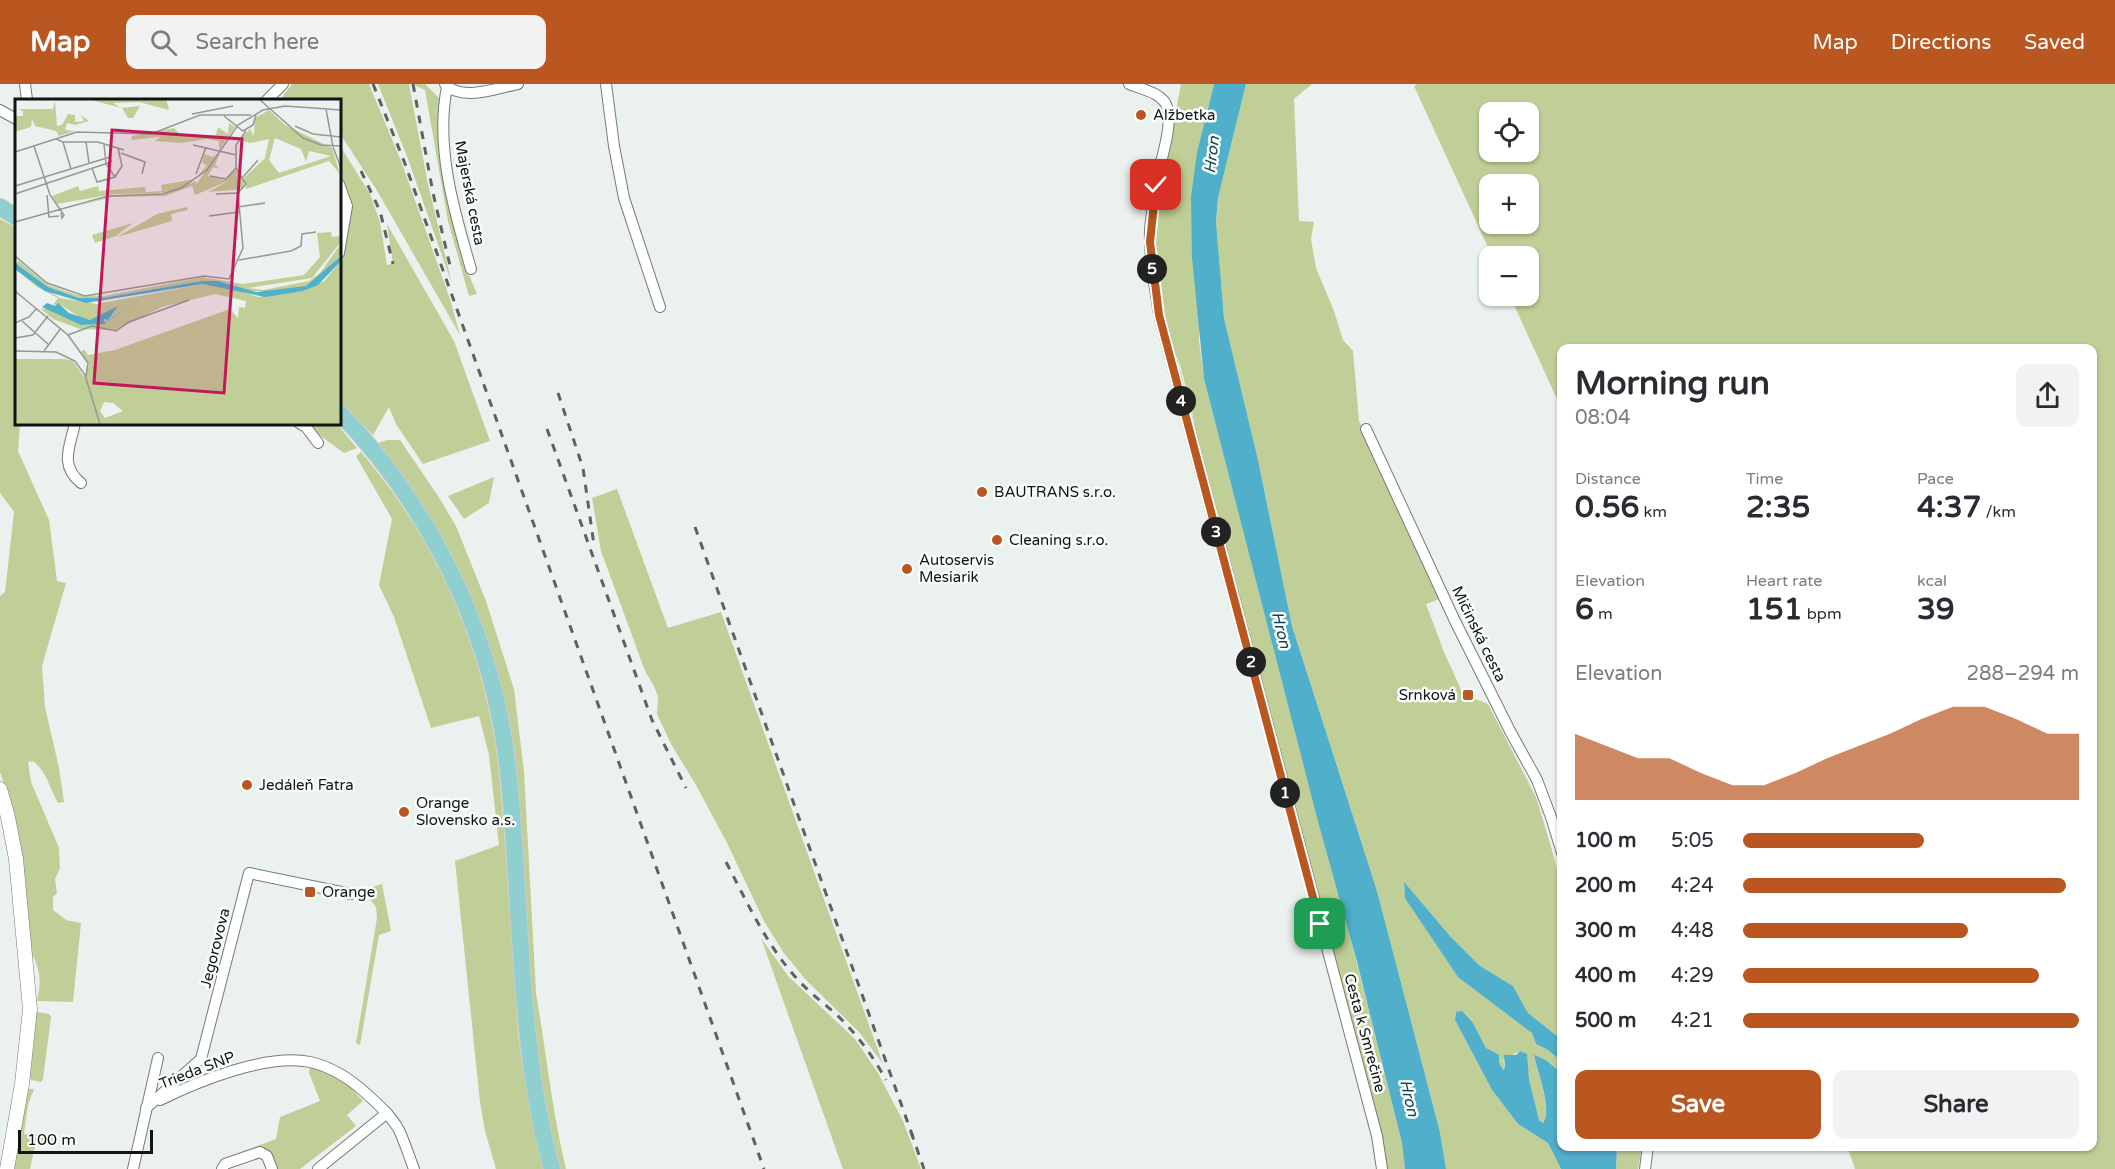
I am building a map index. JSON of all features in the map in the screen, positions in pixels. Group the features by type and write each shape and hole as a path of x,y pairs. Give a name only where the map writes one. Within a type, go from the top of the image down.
{"main road":[{"path":"0,207 15,216"},
{"path":"344,418 382,460 417,510 454,579 477,635 494,691 511,800 530,1052 537,1105 552,1169"}],"street":[{"path":"25,84 27,99"},
{"path":"268,99 283,84"},
{"name":"Majerská cesta","path":"446,85 453,91 468,93 518,84"},
{"path":"606,84 614,147 624,198 660,307"},
{"name":"Cesta k Smrečine","path":"1129,84 1158,96 1164,100 1167,107 1168,124 1150,228 1152,271 1168,355 1377,1136 1382,1169"},
{"name":"Majerská cesta","path":"446,85 443,109 445,153 453,204 471,269"},
{"path":"1,111 15,118"},
{"path":"340,187 347,206 340,247"},
{"path":"75,424 67,465 74,477 81,483"},
{"path":"301,424 306,427 318,443"},
{"name":"Mičinská cesta","path":"1366,429 1450,611 1537,780 1557,836"},
{"path":"0,789 16,859 30,1009 22,1084 7,1169"},
{"name":"Jegorovova","path":"147,1108 201,1059 249,873 351,894"},
{"path":"133,1169 158,1058"},
{"name":"Trieda SNP","path":"147,1108 200,1083 233,1071 293,1060 309,1062 336,1071 360,1087 387,1113 399,1130 414,1169"},
{"path":"318,1169 387,1113"},
{"path":"1645,1169 1647,1151"},
{"path":"222,1169 225,1164 260,1152 267,1156 272,1169"}],"green space":[{"path":"292,84 369,84 401,161 450,299 460,335 376,189 340,134 340,99 281,99"},
{"path":"378,84 409,84 428,184 452,284 408,159"},
{"path":"415,84 425,84 439,98 447,192 463,260 477,294 469,296 448,221 425,90"},
{"path":"1181,84 1214,84 1206,115 1199,340 1204,379 1378,1047 1402,1143 1405,1169 1387,1169 1200,454 1191,406 1180,365 1167,332 1156,264 1156,217"},
{"path":"1246,84 1312,84 1294,99 1299,221 1314,222 1311,239 1316,268 1343,340 1353,351 1359,421 1440,599 1426,604 1444,652 1463,694 1488,704 1536,797 1557,869 1557,1036 1528,1013 1513,986 1480,966 1450,936 1404,883 1405,897 1532,1033 1536,1044 1557,1058 1557,1070 1546,1060 1534,1056 1545,1100 1546,1117 1543,1123 1539,1120 1529,1079 1526,1054 1520,1051 1503,1060 1504,1071 1486,1048 1473,1023 1456,1012 1455,1020 1492,1090 1518,1124 1548,1143 1561,1169 1446,1169 1440,1132 1377,891 1292,626 1258,460 1224,318 1216,222 1218,198"},
{"path":"1417,84 2115,84 2115,1169 1855,1169 1849,1151 2097,1151 2097,344 1557,344 1557,399 1515,306 1539,306 1539,246 1487,246 1482,234 1539,234 1539,174 1479,174 1479,228 1414,86"},
{"path":"340,146 370,194 380,222 387,265 393,264 387,224 454,341 490,441 423,464 396,424 389,407 373,435 340,402 340,265 352,210 346,189 340,179"},
{"path":"0,219 15,227 15,424 20,424 18,451 49,520 57,581 66,583 42,666 45,707 64,802 58,803 45,775 33,761 28,762 31,782 59,848 60,868 55,879 57,893 53,897 53,910 66,920 81,923 73,1002 37,1001 39,974 36,961 29,949 11,805 0,772 0,596 5,592 14,512 0,493"},
{"path":"304,424 337,424 357,448 344,453"},
{"path":"400,440 456,526 486,601 514,689 524,772 536,993 566,1169 560,1169 550,1129 537,1047 532,1006 515,761 508,714 499,676 474,605 459,571 422,506 378,443"},
{"path":"361,452 406,511 442,575 471,643 481,679 490,715 500,785 518,1033 543,1169 496,1169 485,1131 480,1102 455,861 499,845 489,755 479,716 431,728 394,617 379,585 392,519 356,456"},
{"path":"494,477 489,503 464,519 448,496"},
{"path":"617,489 668,628 721,612 883,1064 859,1032 806,980 783,952 764,921 726,841 671,744 657,714 658,697 645,671 601,551 592,498"},
{"path":"382,884 391,931 379,935 360,1045 356,1043 377,918 376,907 363,890"},
{"path":"761,938 788,976 855,1039 878,1073 903,1121 921,1169 843,1169"},
{"path":"37,1012 49,1014 51,1017 41,1082 31,1080 30,1077"},
{"path":"310,1066 344,1080 363,1101 347,1115 356,1126 300,1169 278,1169 272,1156 265,1150 242,1154 241,1152 276,1139 280,1117 320,1101 309,1073"},
{"path":"28,1089 34,1089 28,1105 24,1134 55,1138 55,1141 46,1139 44,1143 36,1141 30,1169 14,1169"},
{"path":"1617,1151 1641,1151 1638,1169 1616,1169"}],"water":[{"name":"Hron","path":"1214,84 1246,84 1218,198 1216,222 1224,318 1258,460 1292,626 1377,891 1440,1132 1446,1169 1405,1169 1402,1143 1357,962 1319,825 1204,379 1192,257 1191,197 1197,153"},
{"path":"1404,882 1450,936 1480,966 1513,986 1528,1013 1557,1036 1557,1058 1536,1044 1532,1033 1458,977 1405,898"},
{"path":"1462,1011 1473,1023 1486,1048 1499,1055 1499,1063 1503,1070 1505,1068 1504,1055 1516,1055 1520,1051 1527,1054 1529,1079 1539,1120 1543,1123 1546,1117 1545,1100 1534,1055 1546,1060 1557,1070 1557,1151 1617,1151 1616,1169 1561,1169 1548,1143 1518,1124 1492,1090 1455,1020 1456,1012"}],"railway":[{"path":"373,84 404,161 764,1169"},
{"path":"413,84 433,193 451,270"},
{"path":"361,171 380,211 393,264"},
{"path":"558,393 583,468 594,545"},
{"path":"547,429 652,720 686,788"},
{"path":"695,527 914,1140"},
{"path":"726,862 756,919 782,960 802,984 850,1029 870,1054 886,1080"},
{"path":"911,1132 924,1169"}],"place":[{"name":"Alžbetka","path":"1141,115"},
{"name":"BAUTRANS s.r.o.","path":"982,492"},
{"name":"Cleaning s.r.o.","path":"997,540"},
{"name":"Autoservis Mesiarik","path":"907,569"},
{"name":"Srnková","path":"1468,695"},
{"name":"Jedáleň Fatra","path":"247,785"},
{"name":"Orange Slovensko a.s.","path":"404,812"},
{"name":"Orange","path":"310,892"}],"route":[{"path":"1156,185 1150,242 1159,315 1320,924"}]}
